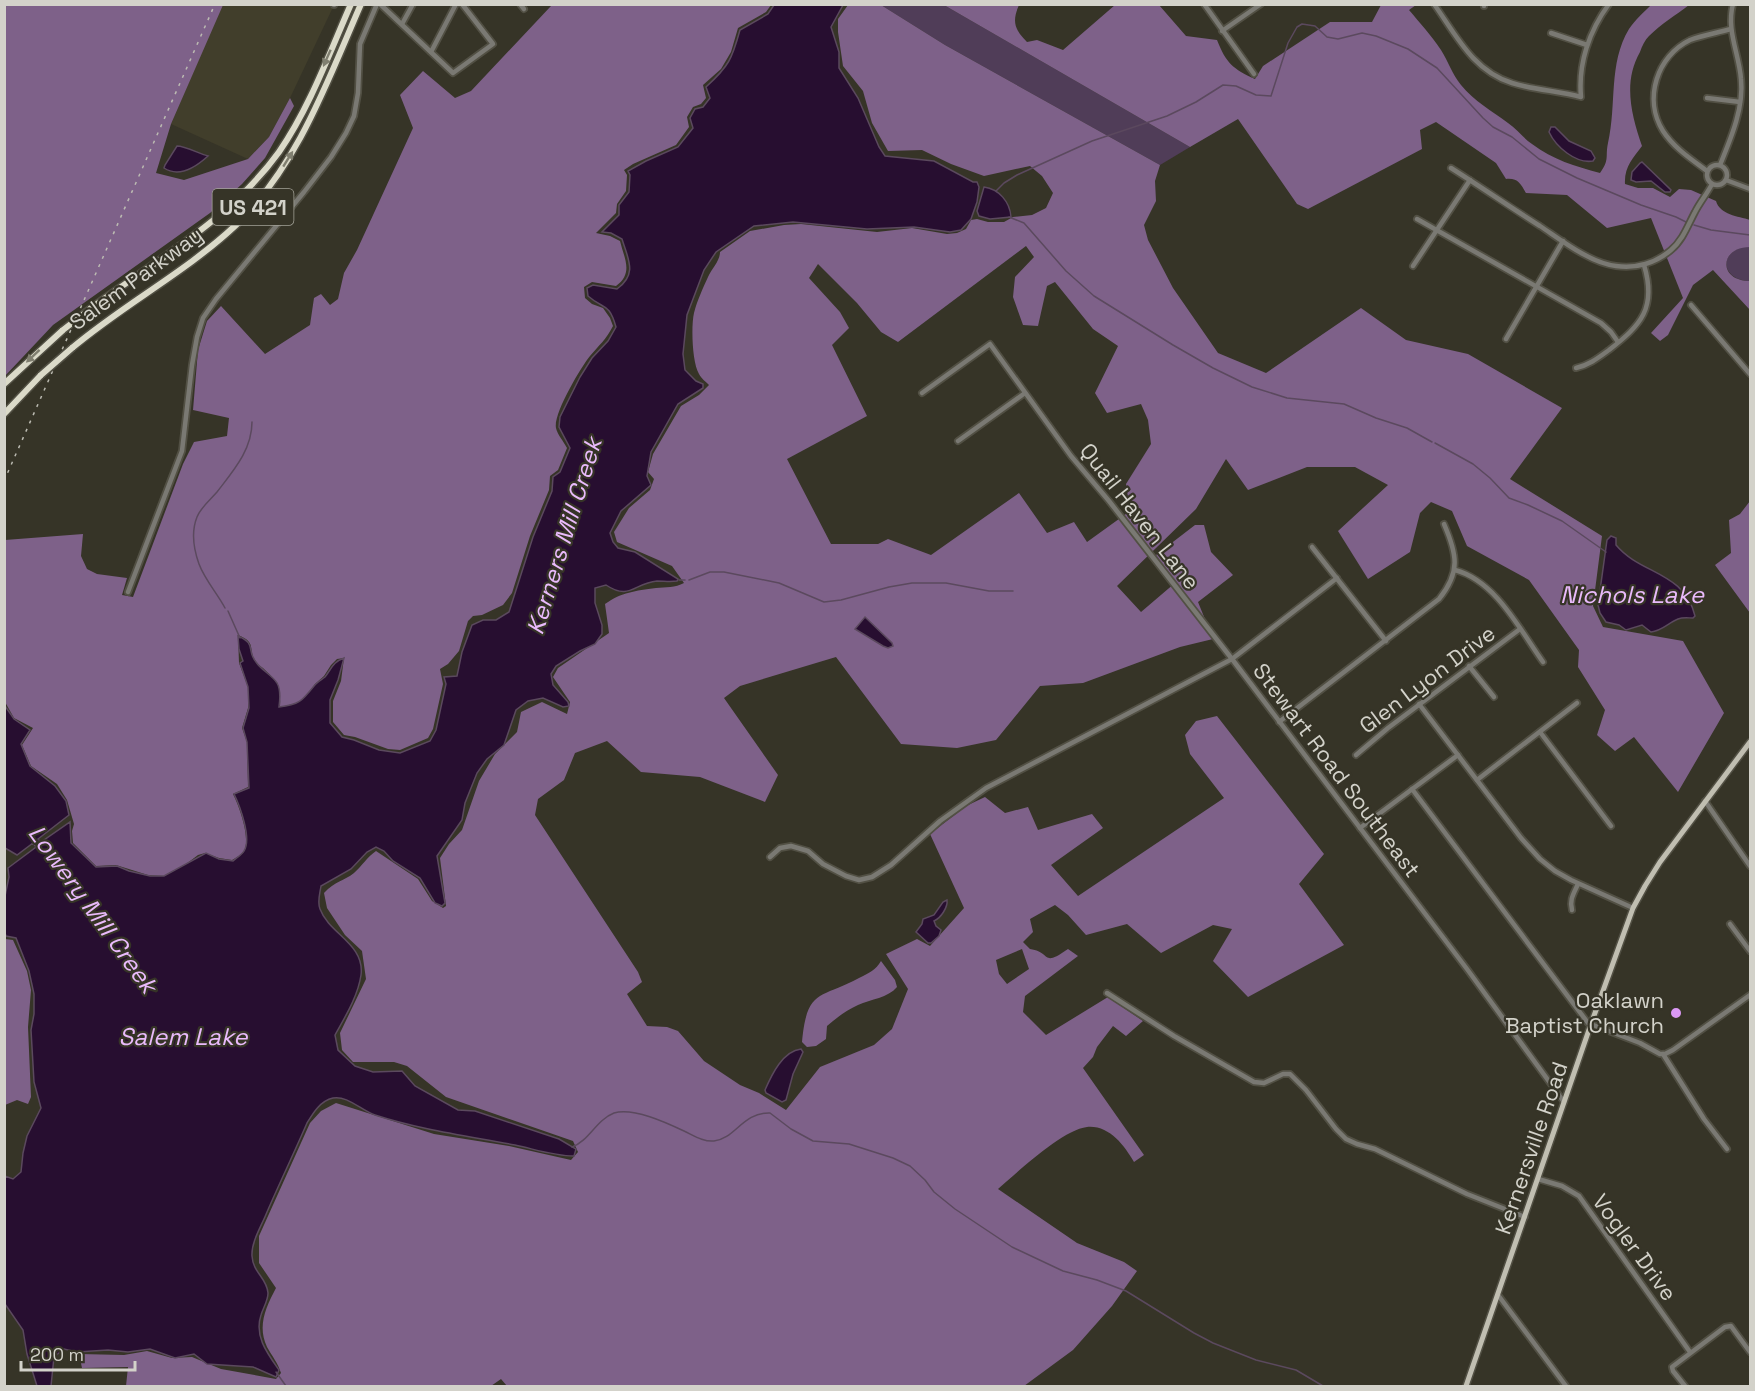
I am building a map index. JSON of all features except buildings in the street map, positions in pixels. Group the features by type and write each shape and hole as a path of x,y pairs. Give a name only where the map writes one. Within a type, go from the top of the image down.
{"highway":[{"name":"Salem Parkway","path":"4,384 63,330 90,309 213,222 262,174 300,118 351,4"},
{"name":"Salem Parkway","path":"4,414 41,375 72,348 104,322 214,244 264,194 303,135 361,4"}],"main road":[{"name":"Kernersville Road","path":"1466,1386 1633,908 1660,862 1750,742"}],"street":[{"path":"128,592 182,451 192,365 203,318 304,192 346,134 354,116 358,93 360,44 378,4 453,73 493,44 462,4"},
{"path":"402,24 413,4"},
{"path":"431,52 456,4"},
{"path":"1204,4 1254,74"},
{"path":"1222,31 1261,4"},
{"path":"1434,4 1464,49 1488,71 1513,83 1581,97 1587,45 1597,22 1608,5"},
{"path":"1720,165 1740,102 1741,77 1730,20 1733,4"},
{"path":"1707,171 1683,153 1663,131 1655,108 1655,86 1662,66 1677,49 1696,38 1731,29"},
{"path":"1551,33 1587,45"},
{"path":"1707,98 1740,102"},
{"path":"1720,165 1726,170 1726,180 1721,185 1712,184 1707,178 1707,171 1711,166 1720,165"},
{"path":"1451,168 1563,242 1595,260 1627,267 1644,265 1662,257 1677,245 1712,184"},
{"path":"1413,266 1470,180"},
{"path":"1726,180 1750,189"},
{"path":"1416,219 1601,323 1618,342"},
{"path":"1506,339 1563,242"},
{"path":"1576,368 1588,366 1640,322 1647,307 1649,286 1644,265"},
{"path":"1691,305 1750,374"},
{"name":"Quail Haven Lane","path":"922,393 990,344 1071,456 1109,501 1232,659"},
{"path":"958,441 1025,393"},
{"path":"1280,722 1439,599 1447,589 1455,570 1453,544 1444,524"},
{"path":"1312,547 1386,641"},
{"path":"1455,570 1477,579 1500,600 1543,662"},
{"path":"1232,659 1337,578"},
{"name":"Glen Lyon Drive","path":"1356,755 1378,735 1520,629"},
{"name":"Stewart Road Southeast","path":"770,857 780,848 791,846 808,851 823,864 846,876 859,880 872,877 891,865 940,821 986,788 1232,659 1564,1102"},
{"path":"1469,666 1494,697"},
{"path":"1477,780 1577,703"},
{"path":"1419,704 1533,853 1555,871 1578,884 1633,908"},
{"path":"1540,732 1611,826"},
{"path":"1360,828 1458,755"},
{"path":"1412,789 1587,1023 1631,1039 1663,1054 1704,1119 1727,1149"},
{"path":"1705,801 1750,866"},
{"path":"1572,910 1571,900 1578,884"},
{"path":"1730,924 1750,951"},
{"path":"1107,993 1174,1036 1254,1082 1264,1083 1283,1074 1290,1074 1342,1135 1350,1141 1375,1149 1467,1194 1525,1217"},
{"path":"1663,1054 1673,1050 1750,995"},
{"name":"Vogler Drive","path":"1538,1179 1562,1186 1579,1196 1690,1352"},
{"path":"1498,1295 1566,1386"},
{"path":"1684,1386 1672,1367 1728,1326 1733,1328 1750,1352"}],"shaded area":[{"path":"5,4 223,5 171,124 156,173 184,180 248,159 269,137 290,98 294,106 265,158 242,184 210,213 53,325 5,376"},
{"path":"222,5 334,5 269,137 248,159 171,124"},
{"path":"550,5 771,5 766,12 738,28 731,52 721,69 703,85 706,98 701,104 693,107 687,117 689,127 676,145 624,170 627,175 626,191 617,204 616,213 596,233 620,241 626,265 625,276 616,286 592,282 584,287 585,298 592,304 603,308 613,326 580,370 559,412 556,428 567,448 558,470 550,476 549,490 530,536 512,593 503,605 482,615 473,616 468,621 459,651 448,664 440,669 443,684 433,729 428,738 400,750 388,749 344,735 333,722 333,701 341,681 344,658 337,659 298,703 280,707 280,694 275,681 256,663 248,641 238,635 239,663 248,687 248,708 242,728 247,742 248,787 233,794 245,830 244,851 232,860 205,853 198,855 164,876 148,875 116,865 96,866 73,843 74,824 67,800 57,784 31,766 22,745 33,728 14,718 5,702 5,540 83,534 81,556 87,569 97,574 127,578 122,595 133,597 183,464 194,442 227,436 229,418 193,410 198,350 207,321 221,306 265,354 310,325 314,298 321,294 330,305 338,299 344,273 357,250 413,128 400,95 423,71 455,98 471,91"},
{"path":"848,5 881,5 945,45 1160,165 1155,181 1156,201 1144,225 1148,240 1173,288 1218,353 1266,373 1361,308 1406,340 1468,354 1562,408 1510,479 1602,536 1593,606 1603,627 1683,641 1724,713 1678,792 1634,737 1615,751 1597,735 1605,710 1578,667 1579,650 1529,580 1467,546 1452,511 1431,502 1420,513 1410,552 1368,579 1338,531 1388,485 1355,467 1307,467 1248,490 1226,459 1196,509 1117,586 1141,612 1175,583 1156,555 1195,525 1204,525 1211,552 1233,575 1198,602 1213,639 1180,647 1083,683 1040,686 996,740 957,748 901,744 836,657 740,686 724,698 778,775 765,802 700,777 641,772 607,741 575,753 564,780 538,799 535,815 638,972 642,982 627,994 647,1026 667,1027 678,1031 704,1061 740,1085 759,1093 786,1110 820,1067 874,1045 892,1029 908,989 886,954 917,939 930,946 964,908 930,834 966,806 985,797 1005,813 1028,807 1038,830 1092,814 1103,828 1051,865 1078,896 1224,798 1190,754 1185,735 1196,721 1217,716 1324,854 1299,884 1344,945 1248,997 1213,961 1232,929 1213,925 1161,953 1127,924 1086,935 1068,915 1055,905 1030,919 1033,932 1023,942 1030,949 1050,958 1068,949 1078,956 1025,996 1023,1012 1046,1035 1108,997 1143,1021 1126,1036 1113,1026 1083,1068 1144,1155 1134,1162 1115,1137 1102,1129 1087,1127 1053,1143 998,1189 1077,1243 1124,1262 1137,1271 1112,1306 1073,1350 1024,1386 507,1386 501,1379 491,1386 126,1386 128,1367 82,1368 79,1354 124,1355 147,1351 172,1358 192,1357 221,1369 276,1379 281,1373 264,1339 263,1324 266,1309 276,1288 259,1263 259,1236 310,1123 321,1111 336,1103 434,1134 509,1146 571,1160 578,1152 573,1141 446,1097 407,1066 394,1062 353,1062 342,1050 340,1033 366,979 362,951 345,935 327,908 324,893 354,873 376,851 418,879 432,901 443,908 446,906 440,858 462,830 479,781 495,754 517,732 521,712 542,702 567,714 570,702 553,677 558,668 609,633 605,604 629,593 674,587 684,583 672,566 617,542 614,532 629,508 650,490 654,479 648,472 653,454 681,406 699,395 709,385 700,375 695,361 693,319 700,295 720,252 750,231 784,225 801,224 877,232 912,228 947,234 966,229 971,220 1004,222 1013,217 1032,215 1046,208 1053,193 1042,176 1030,166 984,176 922,150 888,151 872,123 863,91 843,66 838,19","holes":["1026,246 1034,257 1015,277 1013,297 1023,325 1038,326 1047,286 1055,282 1093,329 1118,346 1095,393 1107,413 1141,404 1148,420 1151,444 1126,484 1130,511 1087,542 1074,522 1047,533 1019,493 931,555 888,539 878,544 831,544 787,459 867,416 832,345 849,328 840,312 809,278 818,264 857,303 881,332 898,342","1022,949 1029,969 1007,984 999,974 996,960"]},
{"path":"881,5 944,5 1190,147 1160,165 945,45"},
{"path":"944,5 1019,5 1015,16 1016,25 1019,33 1027,42 1037,40 1063,50 1115,5 1159,5 1186,36 1217,40 1231,64 1255,79 1263,66 1330,22 1372,22 1381,5 1416,5 1409,10 1444,54 1466,91 1540,150 1564,162 1600,173 1607,158 1616,70 1622,42 1629,29 1651,5 1689,5 1649,36 1635,63 1630,98 1642,146 1632,159 1625,184 1638,188 1653,188 1670,197 1679,189 1691,190 1716,201 1725,212 1750,220 1750,247 1732,252 1726,264 1732,276 1750,281 1750,310 1713,270 1693,285 1668,335 1660,341 1651,333 1683,298 1651,218 1607,228 1567,195 1526,193 1518,182 1506,179 1496,163 1436,122 1420,130 1422,149 1308,209 1297,204 1238,119 1190,147"},
{"path":"1742,247 1750,247 1750,281 1735,277 1727,267 1729,256"},
{"path":"1750,501 1750,613 1715,565 1731,553 1729,520 1740,514"},
{"path":"5,939 13,940 27,971 31,990 28,1027 31,1097 28,1104 17,1100 5,1105"},
{"path":"881,961 895,980 897,987 889,994 858,1005 842,1014 827,1026 826,1039 816,1046 807,1047 802,1042 804,1025 812,1004 825,993 869,973"}],"water":[{"name":"Salem Lake","path":"774,5 843,5 831,27 839,52 839,68 858,98 879,147 885,156 934,161 977,182 979,187 977,202 971,219 961,230 950,232 914,227 867,229 793,222 754,226 716,252 704,270 687,315 683,354 685,370 696,381 703,384 703,388 678,404 651,452 647,476 651,485 621,511 610,533 618,548 635,552 678,579 677,581 649,582 627,591 614,590 606,585 595,588 595,603 602,625 602,634 595,644 556,666 551,674 553,685 569,706 563,707 543,698 528,701 516,710 504,745 487,759 477,773 465,803 462,820 437,856 445,903 442,906 435,903 420,878 376,847 367,852 351,869 321,886 319,895 319,906 325,918 352,947 361,964 357,991 335,1035 338,1050 355,1066 373,1072 402,1071 415,1086 458,1110 475,1111 559,1139 576,1149 574,1156 552,1154 410,1125 375,1115 344,1099 328,1100 317,1108 307,1123 253,1245 253,1262 268,1293 259,1323 260,1337 279,1370 276,1377 253,1367 207,1364 194,1354 175,1358 150,1349 128,1352 108,1350 77,1352 64,1349 54,1357 51,1386 37,1386 27,1354 23,1330 5,1304 5,1176 13,1179 21,1172 27,1136 41,1108 34,1082 31,1030 34,994 29,971 16,938 6,936 5,933 8,868 36,847 33,843 17,855 5,848 5,706 14,719 30,730 21,744 30,766 55,786 66,801 69,815 38,839 41,842 70,822 71,843 96,867 117,866 150,876 164,876 206,853 219,859 233,861 246,846 244,822 234,794 249,788 247,742 243,728 249,708 248,687 240,663 243,661 238,636 247,642 253,658 277,683 280,692 279,707 300,701 316,683 325,677 335,663 344,658 330,700 330,723 342,737 379,750 400,753 430,741 436,730 446,684 444,677 457,676 462,652 472,625 483,620 496,620 509,612 533,537 552,491 553,477 560,472 570,448 559,427 560,417 580,377 616,327 608,310 588,296 587,288 593,285 617,289 627,278 630,266 622,239 611,233 602,232 619,215 619,205 629,192 630,175 628,171 678,147 693,128 690,118 695,109 703,107 710,98 706,87 729,62 740,30 768,14"},
{"path":"1551,127 1555,127 1569,141 1591,151 1595,158 1593,161 1580,160 1562,149 1549,132"},
{"path":"177,146 208,156 187,170 170,171 164,168"},
{"path":"1642,162 1671,190 1670,192 1665,192 1651,181 1631,180 1632,172"},
{"path":"984,187 994,190 1003,197 1011,217 990,219 979,216 977,211"},
{"name":"Nichols Lake","path":"1611,536 1616,538 1616,545 1626,555 1682,590 1695,616 1678,619 1651,632 1642,625 1626,630 1619,625 1606,622 1598,605 1607,540"},
{"path":"865,617 893,646 888,648 883,646 855,629"},
{"path":"947,900 944,912 934,921 941,930 939,936 928,943 916,932 923,919 934,915"},
{"path":"801,1049 803,1052 793,1074 786,1100 782,1102 766,1093 765,1090 784,1059"}],"waterway":[{"path":"996,191 1017,175 1092,141 1167,116 1223,85 1236,86 1256,95 1271,96 1288,43 1297,27 1302,24 1315,26 1327,37 1338,39 1362,33 1408,49 1437,68 1493,127 1512,137 1539,159 1577,178 1686,222"},
{"path":"1009,217 1024,223 1066,271 1094,296 1213,368 1252,387 1287,398 1344,404 1407,428 1432,442"},
{"path":"1694,225 1711,230 1750,235"},
{"path":"225,608 204,576 199,564 194,529 201,510 229,476 245,451 252,422"},
{"path":"1435,443 1473,464 1509,498 1562,521 1606,552"},
{"path":"689,580 710,572 724,572 779,583 824,602 912,583 946,583 989,591 1013,591"},
{"path":"679,580 685,580"},
{"path":"228,611 240,638"},
{"path":"572,1147 583,1140 602,1120 614,1113 640,1114 710,1141 728,1136 753,1117 770,1113 791,1129 813,1141 849,1144 910,1166 934,1192 955,1209 1012,1247 1063,1271 1126,1291 1213,1343 1256,1360 1296,1370 1323,1386"},
{"path":"276,1372 286,1386"}],"railway":[{"path":"4,481 215,4"}],"place":[{"name":"Oaklawn Baptist Church","path":"1676,1013"}],"water label":[{"name":"Kerners Mill Creek","path":"564,536"},
{"name":"Lowery Mill Creek","path":"93,909"}]}
